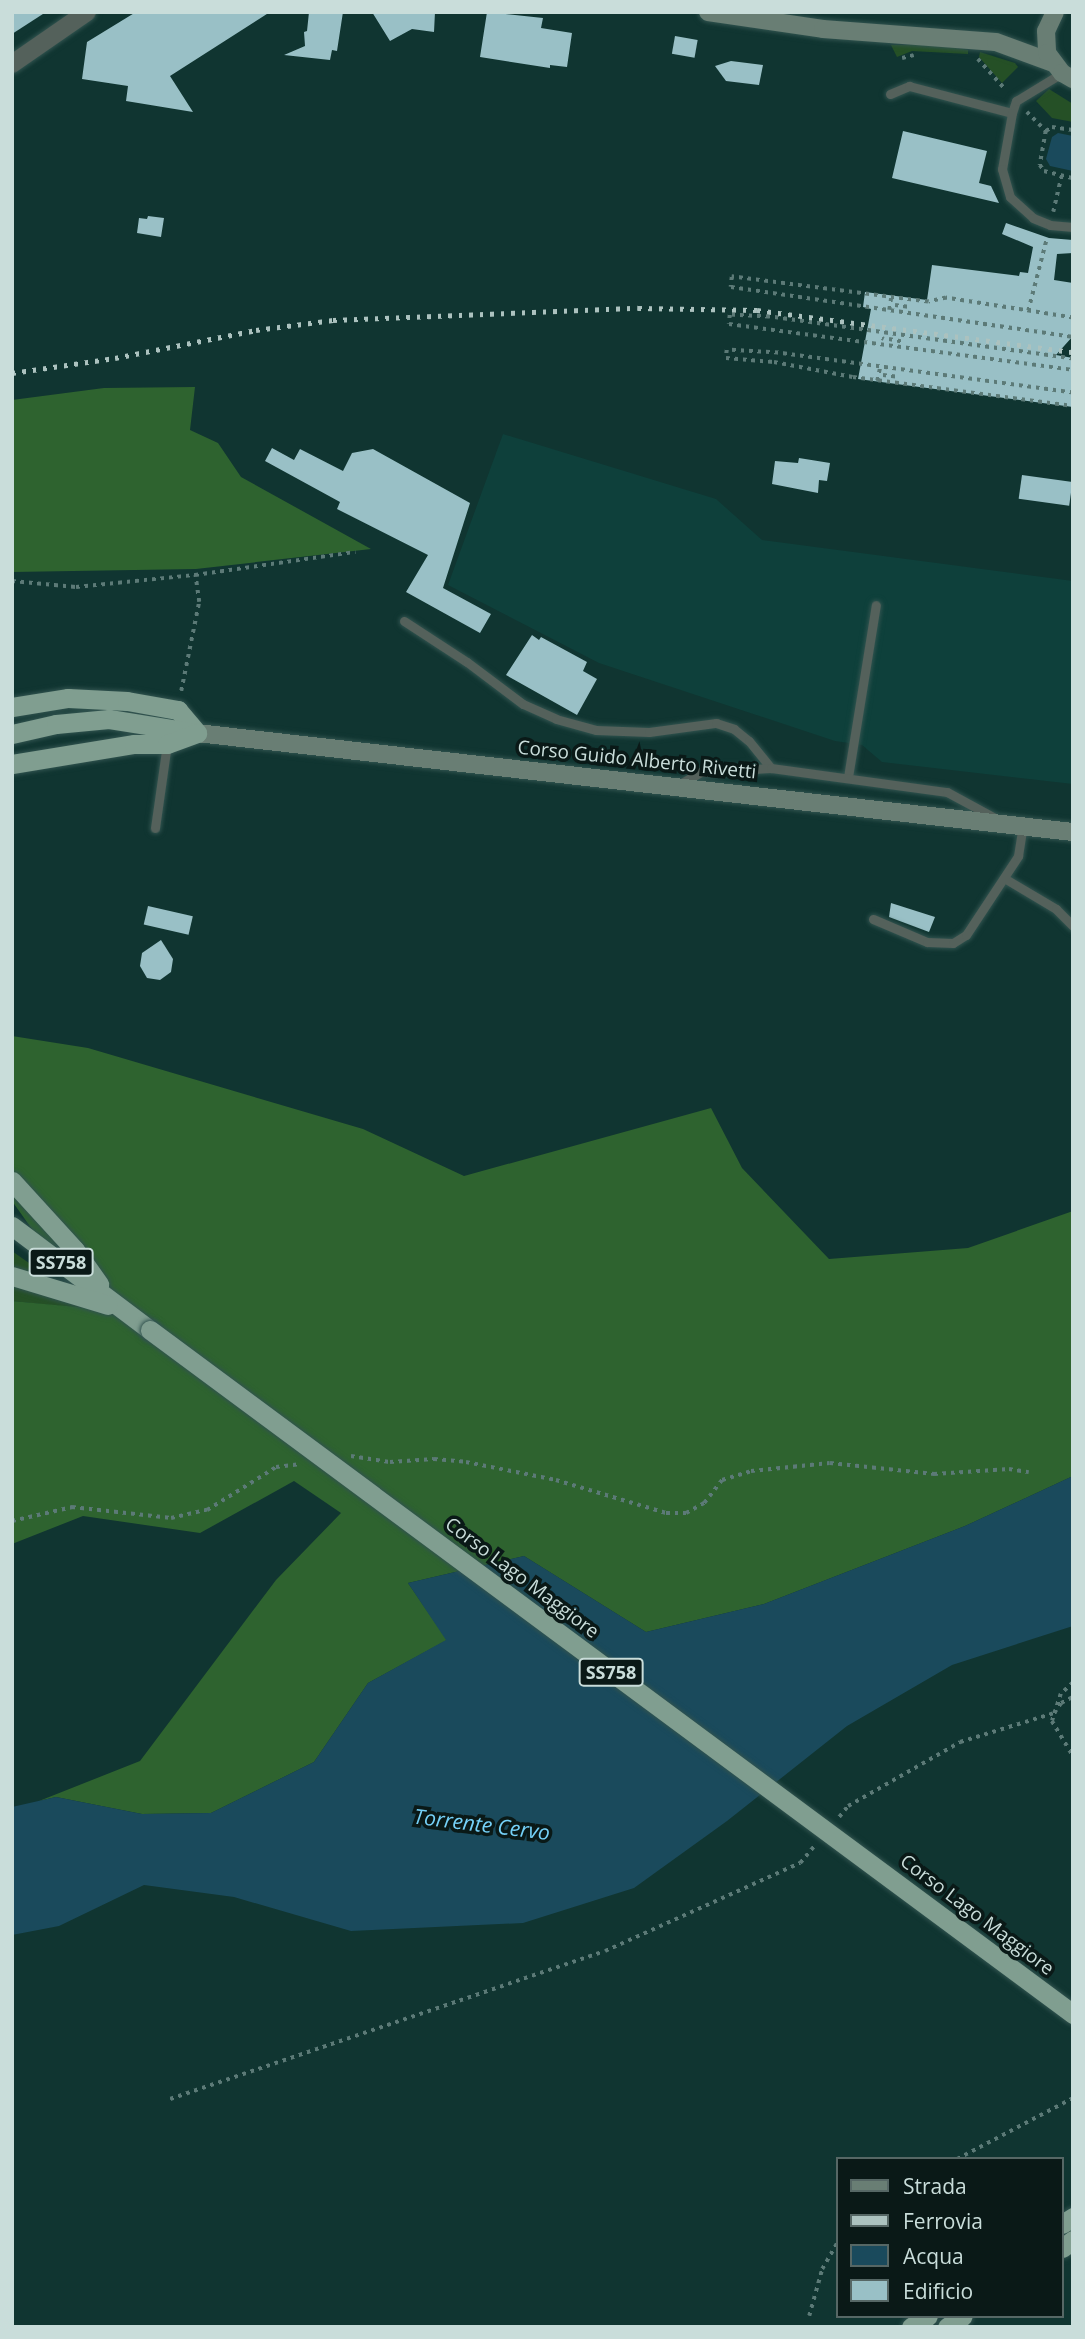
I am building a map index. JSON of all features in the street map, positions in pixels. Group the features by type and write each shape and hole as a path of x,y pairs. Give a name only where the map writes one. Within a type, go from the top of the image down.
{"highway":[{"path":"12,706 68,698 127,701 177,710 197,733"},
{"path":"12,734 56,723 109,719 197,733"},
{"path":"12,764 134,744 166,744 197,733"},
{"path":"12,1181 75,1250 110,1299"},
{"name":"Corso Lago Maggiore","path":"12,1226 1073,2014"},
{"path":"12,1276 126,1312"}],"main road":[{"path":"708,12 823,29 996,42 1062,72"},
{"path":"1055,12 1046,31 1045,42 1062,72"},
{"name":"Corso Guido Alberto Rivetti","path":"197,733 1073,832"}],"street":[{"path":"12,64 87,12"}],"lane":[{"path":"1062,72 1016,101 1002,169 1010,197 1033,218 1050,225 1073,228"},
{"path":"890,94 909,86 1012,113"},
{"path":"848,777 876,606"},
{"path":"404,621 467,662 523,704 556,719 596,730 649,732 716,723 734,729 749,741 771,768"},
{"path":"155,828 166,744"},
{"path":"677,786 701,772 771,768 848,777 947,792 1016,826 1018,856 966,935 953,943 927,942 873,919"},
{"path":"1004,878 1056,909 1073,926"}],"path":[{"path":"978,50 977,59 1005,89"},
{"path":"1025,109 1046,131"},
{"path":"1073,130 1052,127 1046,131 1040,165 1044,171 1073,178"},
{"path":"1053,214 1061,177"},
{"path":"1028,311 1050,225"},
{"path":"910,307 731,287 732,276 929,302 946,298 1073,318"},
{"path":"890,306 891,297"},
{"path":"910,313 912,300"},
{"path":"890,306 910,313 1073,337"},
{"path":"1073,359 769,317 730,315 729,324 884,340 1073,370"},
{"path":"884,340 885,333"},
{"path":"905,345 906,336"},
{"path":"884,340 905,345"},
{"path":"1073,393 727,349 726,358 774,362 877,381 1073,406"},
{"path":"877,381 880,367"},
{"path":"899,383 901,370"},
{"path":"879,374 900,377"},
{"path":"12,582 76,587 195,575 355,552"},
{"path":"177,710 199,602 195,575"},
{"path":"348,1455 390,1462 435,1459 466,1462 556,1480 666,1513 686,1513 704,1503 722,1480 751,1471 830,1463 934,1474 1009,1469 1029,1472"},
{"path":"12,1521 72,1507 171,1518 207,1510 276,1467 300,1463"},
{"path":"1073,1683 1061,1693 1052,1721 1073,1756"},
{"path":"832,1825 848,1806 960,1742 1054,1713 1061,1703 1073,1697"},
{"path":"170,2099 605,1951 800,1863 824,1834"},
{"path":"961,2157 1073,2098"},
{"path":"809,2316 822,2269 836,2244"}],"shaded area":[{"path":"503,434 716,499 762,540 1073,581 1073,784 882,762 862,745 835,741 599,663 448,585"}],"green space":[{"path":"891,45 938,45 968,50 968,54 912,51 897,57"},
{"path":"980,52 1015,63 1018,67 1002,83 979,57"},
{"path":"1049,89 1073,104 1073,122 1052,118 1036,101"},
{"path":"195,387 190,430 218,443 241,477 371,549 196,569 12,572 12,400 104,388"},
{"path":"12,1036 88,1048 363,1129 464,1176 711,1108 742,1168 829,1259 968,1248 1073,1211 1073,1476 965,1526 764,1604 646,1632 524,1556 408,1583 447,1640 368,1683 314,1762 211,1813 142,1814 56,1797 39,1801 140,1761 276,1580 341,1513 294,1481 200,1533 83,1516 12,1544 12,1301 88,1308 12,1201"},
{"path":"12,1251 36,1268 89,1309 12,1301"}],"water":[{"path":"1058,133 1073,136 1073,171 1050,166 1046,159 1052,137"},
{"name":"Torrente Cervo","path":"1073,1476 1073,1626 952,1665 847,1726 727,1821 634,1888 523,1923 351,1931 234,1897 144,1885 59,1926 12,1935 12,1807 56,1797 142,1814 211,1813 314,1762 368,1683 446,1640 408,1583 524,1556 646,1632 764,1604 965,1526"}],"building":[{"path":"12,12 46,12 12,34"},
{"path":"136,12 270,12 170,76 193,112 126,101 128,86 82,79 87,42"},
{"path":"309,12 343,12 337,51 332,50 330,60 284,55 305,46 304,32 307,31"},
{"path":"372,12 435,12 434,32 412,29 390,41"},
{"path":"487,12 543,18 541,28 572,33 567,67 550,65 550,68 480,57"},
{"path":"675,36 698,40 695,58 672,54"},
{"path":"731,61 763,65 759,85 726,81 715,66"},
{"path":"903,131 987,151 979,183 991,186 999,203 892,178"},
{"path":"148,216 164,218 161,237 137,233 139,218 147,219"},
{"path":"1006,223 1049,238 1073,240 1073,253 1057,254 1054,280 1073,283 1073,336 1056,355 1073,358 1073,407 858,379 871,309 863,307 865,292 927,300 932,265 1019,276 1020,272 1028,273 1033,247 1002,234"},
{"path":"272,448 294,460 300,449 343,471 352,453 373,449 470,503 443,588 491,614 480,633 406,592 428,555 337,509 340,502 265,461"},
{"path":"799,458 830,463 827,481 819,480 818,493 772,484 775,461 798,463"},
{"path":"1022,475 1073,482 1069,506 1019,499"},
{"path":"532,635 539,640 541,637 587,662 583,671 597,679 577,715 506,675"},
{"path":"891,903 935,917 929,932 889,917"},
{"path":"148,906 193,916 189,935 144,925"},
{"path":"161,940 173,959 171,972 160,980 147,978 140,966 142,953"}],"railway":[{"path":"12,373 115,358 256,330 333,320 638,308 757,310 1073,352"}]}
